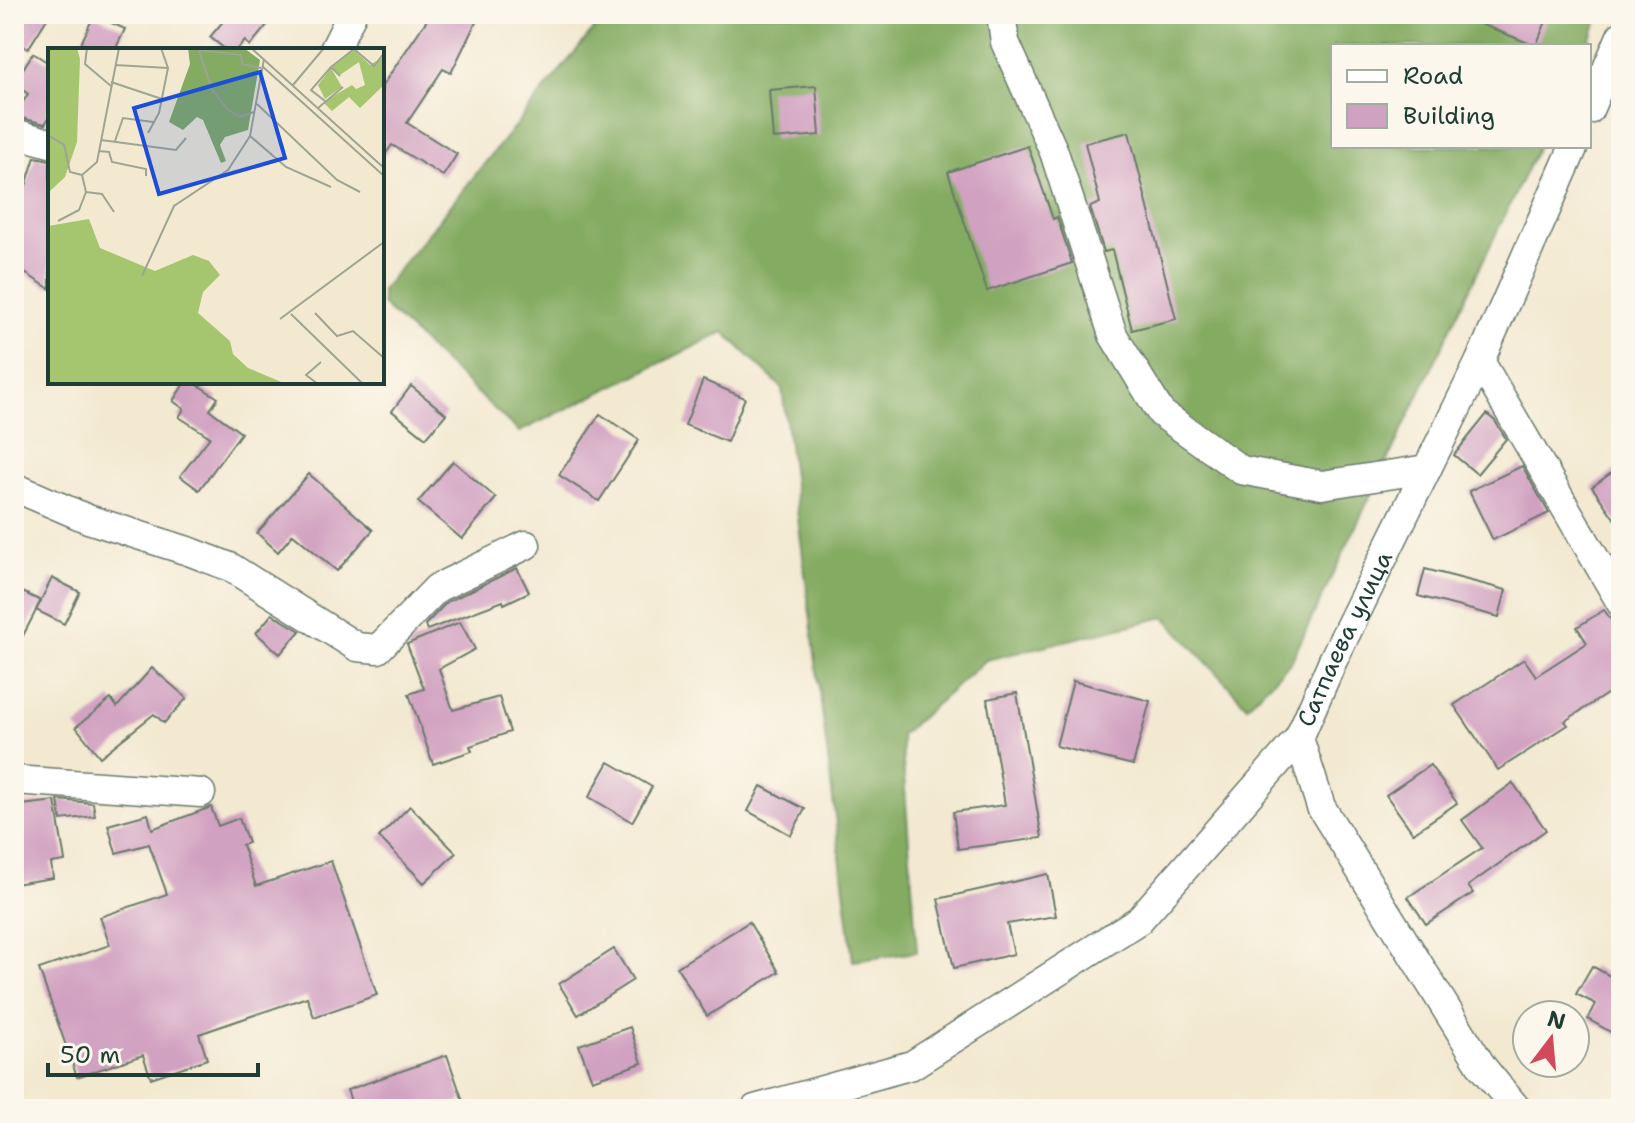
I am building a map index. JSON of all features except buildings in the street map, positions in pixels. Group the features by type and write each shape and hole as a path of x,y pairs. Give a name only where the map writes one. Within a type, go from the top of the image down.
{"street":[{"path":"335,48 352,14"},
{"path":"1001,14 1005,42 1054,152 1113,335 1161,413 1241,470 1322,485 1427,469"},
{"path":"1591,105 1621,36"},
{"path":"14,133 48,142"},
{"name":"Сатпаева улица","path":"1517,1109 1483,1068 1321,807 1299,738 1333,660 1480,361 1573,148"},
{"path":"1480,361 1621,603"},
{"path":"14,487 88,519 230,567 357,647 378,649 437,588 526,545"},
{"path":"755,1109 912,1065 1139,920 1299,738"},
{"path":"14,780 201,793"}],"green space":[{"path":"606,14 1601,14 1587,44 1331,44 1331,148 1537,148 1291,662 1247,706 1165,617 986,660 901,735 917,952 853,961 782,388 724,332 519,432 384,306 384,288"}]}
